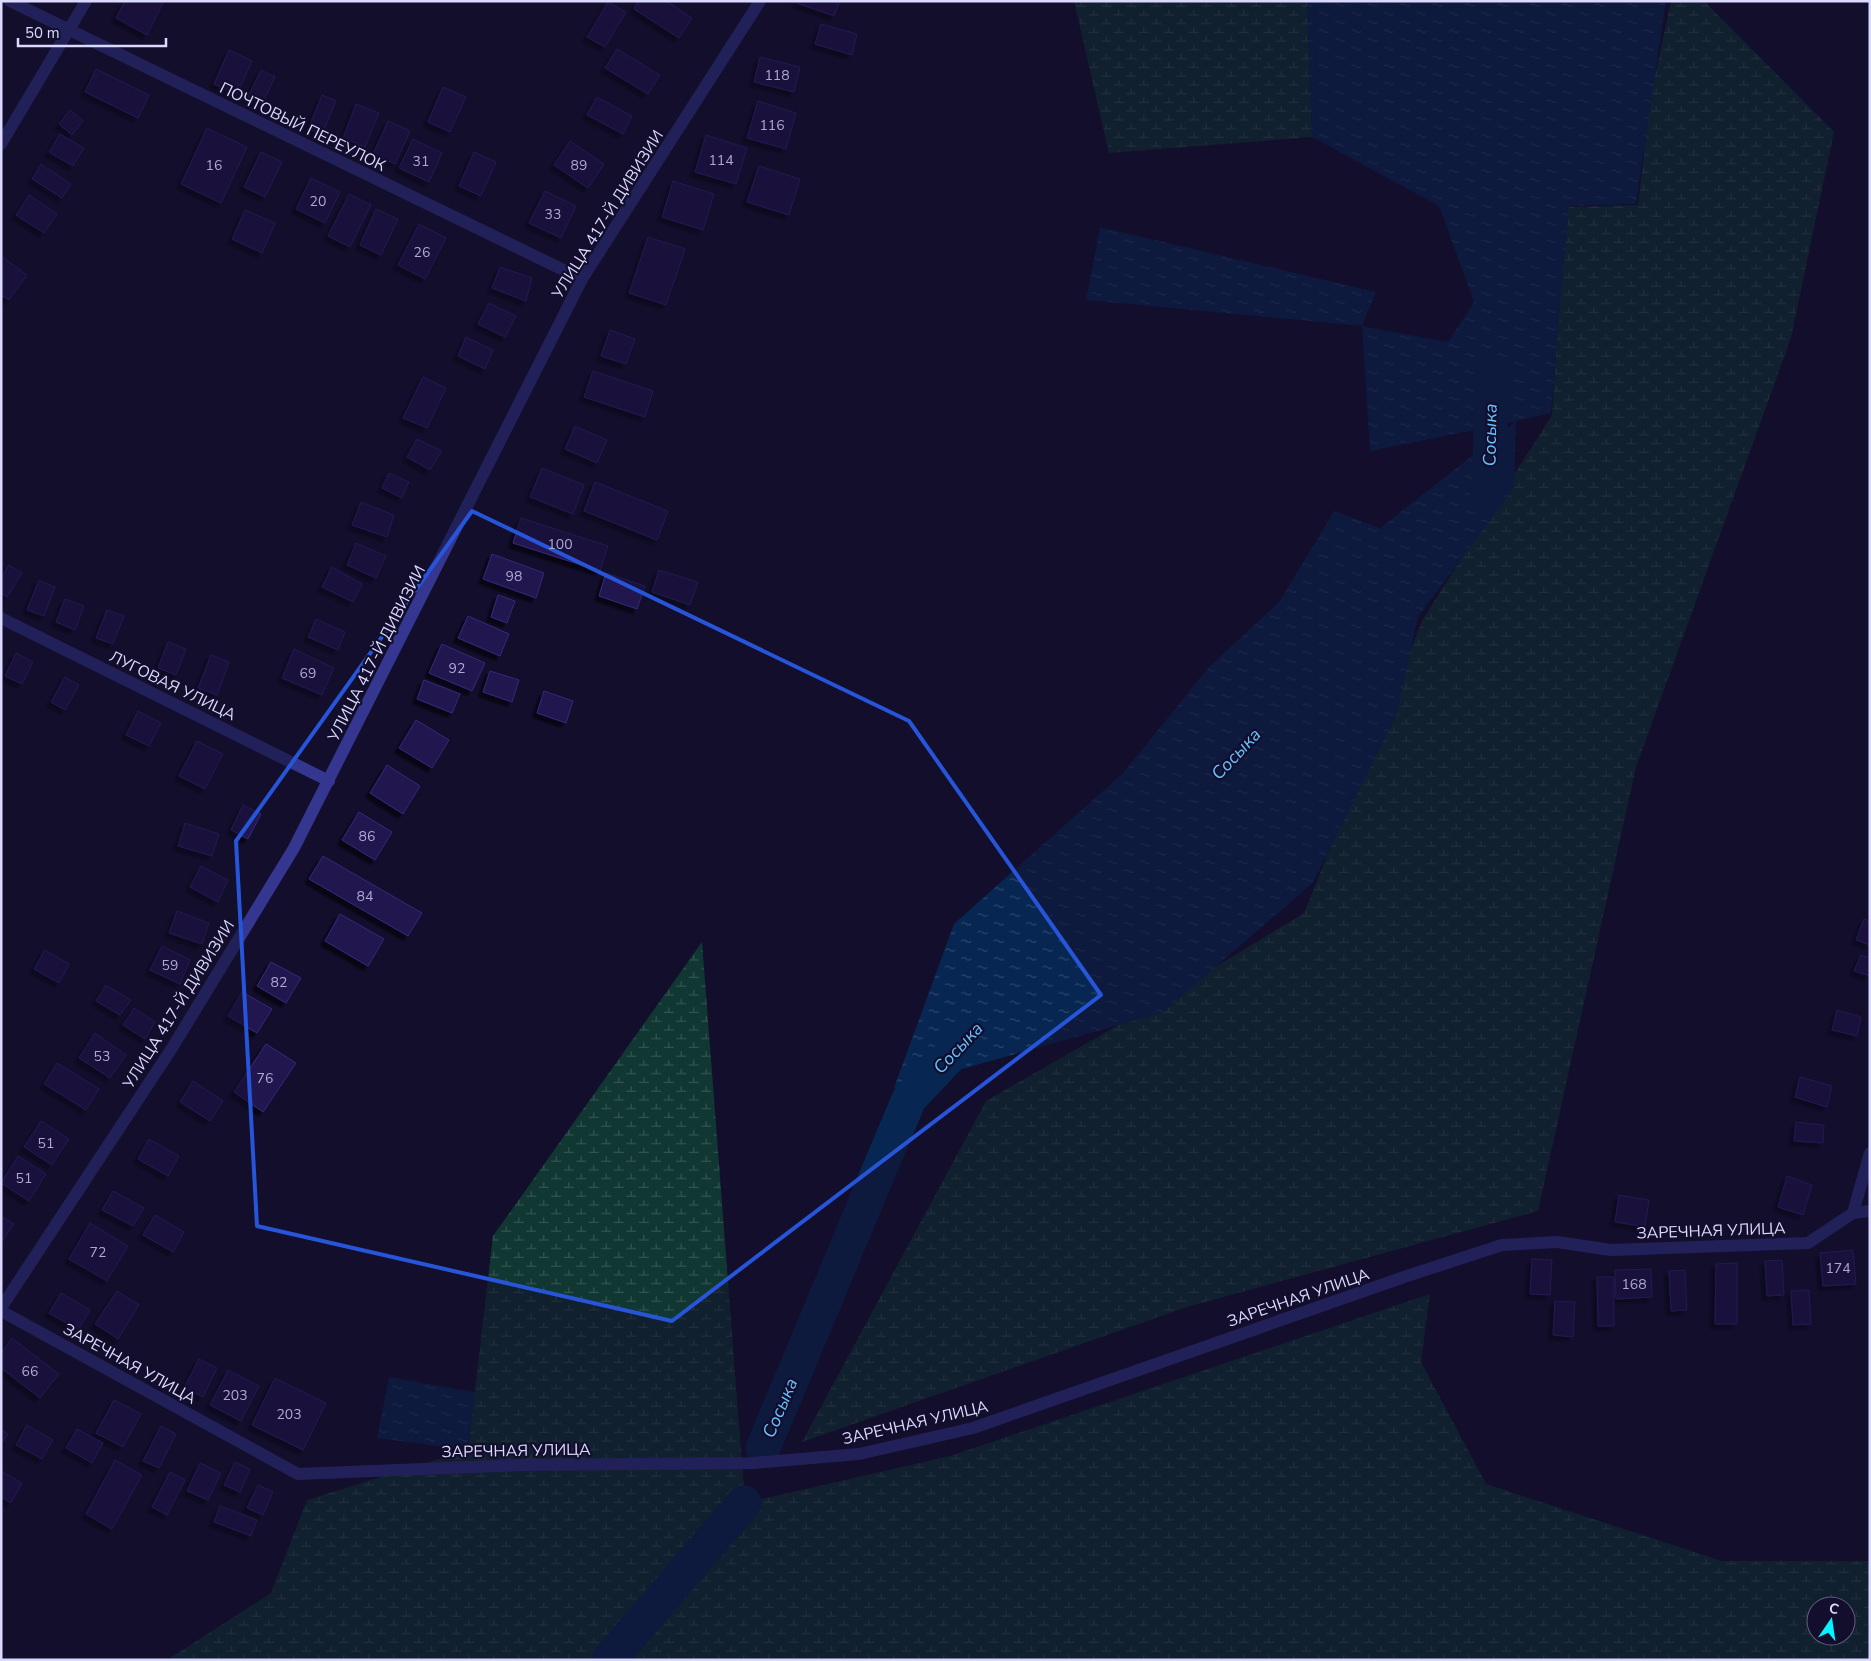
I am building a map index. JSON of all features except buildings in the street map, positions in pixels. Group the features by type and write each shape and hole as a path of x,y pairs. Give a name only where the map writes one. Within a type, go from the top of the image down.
{"street":[{"name":"ПОЧТОВЫЙ ПЕРЕУЛОК","path":"10,1 582,279"},
{"path":"1,144 70,31 86,1"},
{"name":"УЛИЦА 417-Й ДИВИЗИИ","path":"1,1309 172,1048 294,848 582,279 760,1"},
{"name":"ЛУГОВАЯ УЛИЦА","path":"1,618 329,781"},
{"path":"1870,1153 1853,1212 1870,1211"},
{"name":"ЗАРЕЧНАЯ УЛИЦА","path":"1,1309 298,1474 522,1464 752,1463 860,1454 973,1428 1407,1276 1502,1245 1557,1242 1610,1250 1808,1243 1853,1212"}],"highlighted area":[{"path":"472,511 909,721 1101,995 672,1321 257,1226 236,841"}],"green space":[{"path":"1074,1 1307,1 1312,137 1109,153"},
{"path":"1671,1 1704,1 1834,132 1791,338 1636,767 1538,1211 1187,1307 802,1442 986,1101 1146,1009 1304,913 1423,619 1552,415 1565,207 1638,205 1651,95"},
{"path":"702,942 745,1503 950,1456 1430,1294 1421,1362 1486,1484 1722,1561 1870,1561 1870,1660 167,1660 271,1593 307,1500 468,1450 493,1236"}],"water":[{"path":"1307,1 1666,1 1636,204 1569,206 1551,413 1516,421 1514,488 1418,617 1397,714 1313,883 1162,1013 894,1088 954,924 1123,773 1209,667 1280,601 1334,511 1380,528 1515,422 1370,451 1362,326 1448,342 1474,302 1439,206 1312,137"},
{"path":"1100,227 1376,292 1362,326 1086,300"},
{"path":"389,1377 475,1392 468,1450 377,1438"}],"waterway":[{"name":"Сосыка","path":"1486,489 1490,485 1491,377"},
{"name":"Сосыка","path":"763,1448 909,1099 961,1044"},
{"name":"Сосыка","path":"609,1660 744,1503"}]}
